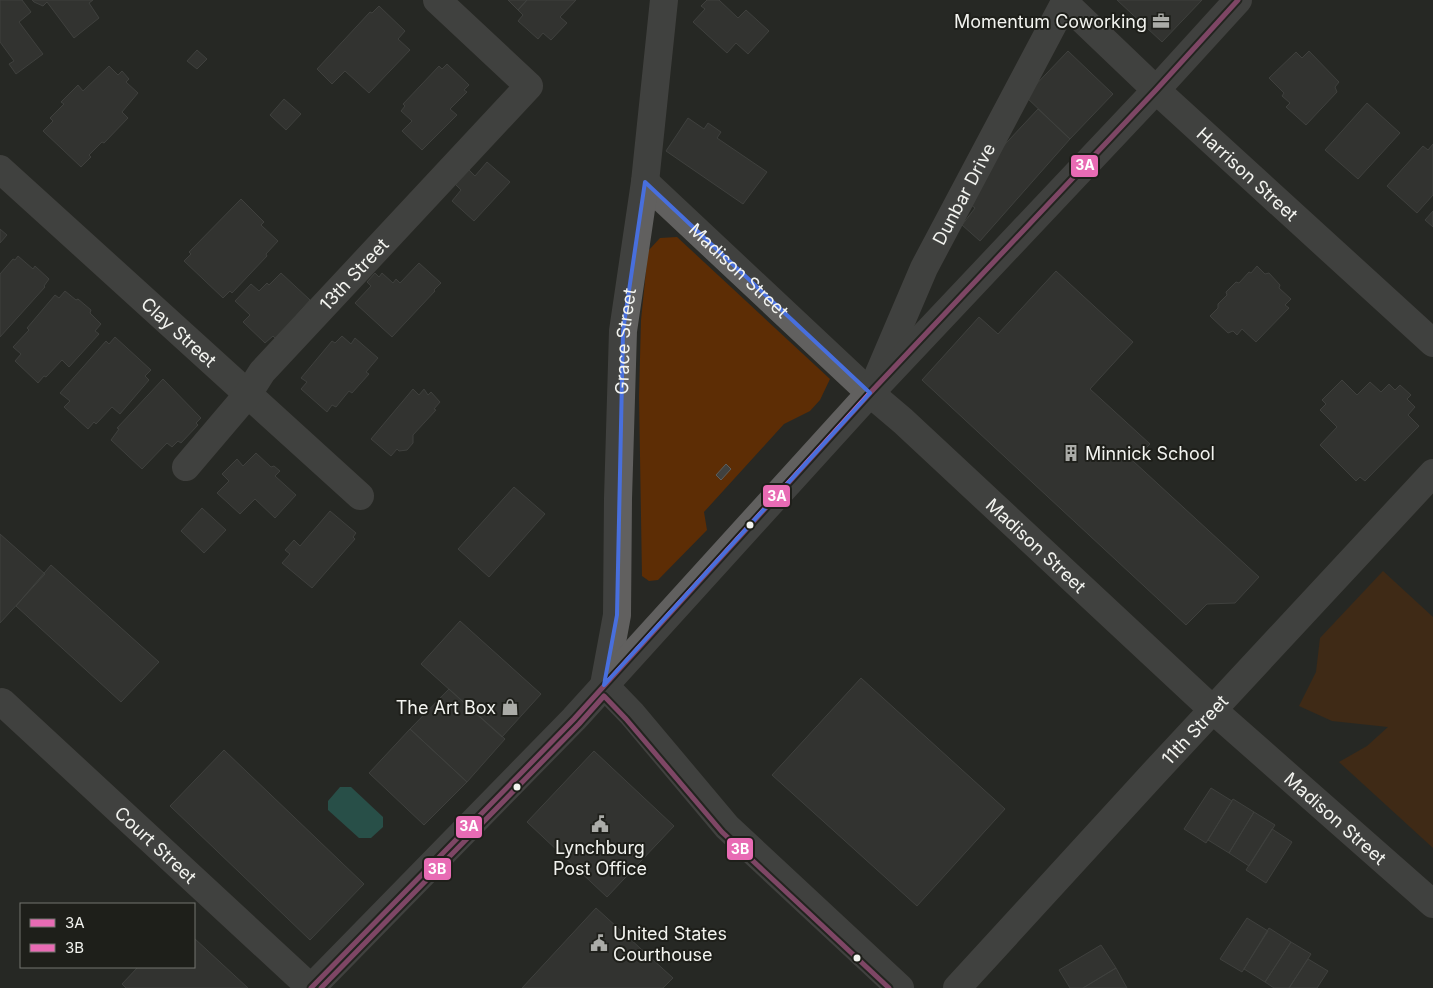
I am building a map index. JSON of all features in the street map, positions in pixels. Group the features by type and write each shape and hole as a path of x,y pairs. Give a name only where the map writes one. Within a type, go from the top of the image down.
{"street":[{"name":"13th Street","path":"186,467 248,394 262,372 529,86 437,0"},
{"name":"Grace Street","path":"604,685 617,615 623,331 645,182 664,0"},
{"path":"311,988 574,719 870,393 1156,90 1238,0"},
{"name":"Harrison Street","path":"1065,1 1156,90 1433,342"},
{"name":"Dunbar Drive","path":"870,393 924,268 1065,1"},
{"name":"Clay Street","path":"0,169 360,496"},
{"name":"Madison Street","path":"645,182 1213,710 1433,904"},
{"name":"11th Street","path":"957,988 1433,473"},
{"path":"604,685 632,714 727,827 900,988"},
{"name":"Court Street","path":"1,703 311,988"}],"highlighted area":[{"path":"645,182 870,393 604,685 617,615 623,331"}],"shaded area":[{"path":"677,237 830,379 820,400 810,411 784,424 704,512 707,530 658,580 649,581 642,576 639,396 641,320 648,251 660,238"},
{"path":"1383,571 1433,617 1433,848 1339,762 1367,746 1388,727 1332,721 1299,706 1316,672 1320,638"}],"water":[{"path":"340,787 351,787 383,817 383,827 371,838 359,838 328,810 328,801"}],"building":[{"path":"0,0 22,0 31,12 19,22 43,54 16,74 9,64 14,61 0,42"},
{"path":"32,0 93,0 89,3 99,18 74,38 47,2 43,6"},
{"path":"508,0 527,0 518,10"},
{"path":"527,0 576,0 560,17 567,23 551,40 543,33 538,39 518,21 523,15 518,10"},
{"path":"707,0 719,0 738,18 746,10 769,31 748,54 736,43 727,53 693,22 705,9 701,6"},
{"name":"Momentum Coworking","path":"1117,0 1202,0 1162,42"},
{"path":"379,6 405,31 398,39 410,50 369,93 345,71 332,84 317,69 370,12 372,13"},
{"path":"197,50 207,59 197,69 187,61"},
{"path":"1068,51 1113,94 1070,139 1025,96"},
{"path":"1309,51 1339,82 1335,87 1337,92 1306,125 1286,107 1290,103 1282,96 1284,93 1269,78 1296,52 1302,58"},
{"path":"447,64 469,85 464,90 467,92 450,109 457,115 422,150 402,131 412,121 401,111 405,106 403,104 439,66 442,69"},
{"path":"109,66 118,75 122,71 129,79 126,82 138,93 122,112 128,118 104,143 102,142 89,155 91,157 81,167 43,131 53,121 50,118 64,104 61,102 78,85 83,91"},
{"path":"284,99 301,114 286,130 270,115"},
{"path":"1367,103 1400,133 1358,179 1325,150"},
{"path":"1038,109 1070,139 980,241 962,225 975,208 966,201 980,171"},
{"path":"688,118 704,129 708,123 721,132 717,138 767,172 743,204 666,151"},
{"path":"1433,144 1433,195 1417,213 1387,186 1423,146 1428,150"},
{"path":"487,162 510,182 474,221 452,201 461,190 455,184 469,170 475,176"},
{"path":"241,199 264,222 261,225 278,241 266,254 267,256 232,293 230,291 223,298 184,261 191,254 189,252"},
{"path":"1433,211 1433,227 1425,220"},
{"path":"0,229 7,235 0,243"},
{"path":"18,256 33,269 35,266 49,279 45,287 0,337 0,274"},
{"path":"419,263 441,283 392,337 355,303 371,286 367,282 375,273 379,277 382,273 393,283 396,279 400,283"},
{"path":"1257,266 1265,274 1269,273 1280,285 1279,288 1291,299 1285,305 1289,308 1256,342 1242,329 1237,335 1233,331 1228,333 1210,316 1227,295 1226,292 1236,282 1239,283 1249,272 1251,273"},
{"name":"Minnick School","path":"1056,271 1133,342 1090,389 1150,444 1133,461 1259,577 1235,603 1207,604 1186,625 922,380 979,317 998,334"},
{"path":"281,273 310,300 276,339 273,336 265,343 243,322 250,315 235,301 251,284 259,291 267,283 269,285"},
{"path":"65,291 91,310 90,313 101,324 95,331 99,334 69,367 62,360 38,383 15,361 21,354 13,347 29,330 27,328 55,295 59,298"},
{"path":"342,336 351,344 355,338 378,358 366,372 369,374 352,393 349,391 336,407 332,405 327,412 301,389 307,382 301,378 332,341 335,343"},
{"path":"115,337 151,370 145,376 149,380 120,414 112,407 96,424 94,422 88,429 64,407 70,401 60,393 106,341 109,344"},
{"path":"163,379 201,418 196,423 198,425 181,443 178,441 172,447 167,443 142,469 111,440 119,429 117,428"},
{"path":"1342,380 1357,395 1370,382 1381,392 1389,384 1395,390 1400,385 1411,395 1407,399 1415,407 1408,415 1419,426 1365,481 1360,477 1356,481 1320,445 1337,427 1320,410 1326,404 1322,400"},
{"path":"413,389 419,395 424,389 428,395 431,392 440,402 434,409 436,410 413,435 413,443 407,450 399,451 397,449 391,456 371,439"},
{"path":"256,453 271,467 274,466 280,471 275,476 296,495 275,518 255,499 240,514 217,493 229,481 222,474 237,459 243,466"},
{"path":"726,464 731,469 721,480 716,475"},
{"path":"514,487 545,514 489,577 458,549"},
{"path":"202,508 226,530 204,553 181,531"},
{"path":"330,511 356,533 353,537 355,539 312,588 282,563 290,554 285,550 294,540 300,546"},
{"path":"0,534 45,574 0,623"},
{"path":"51,565 159,662 121,702 16,606"},
{"path":"460,621 541,694 502,737 421,664"},
{"path":"861,678 1005,809 917,906 772,775"},
{"path":"449,689 505,739 467,782 410,729"},
{"path":"410,729 467,782 424,825 369,773"},
{"path":"224,750 364,884 310,940 170,806"},
{"name":"Lynchburg Post Office","path":"594,751 674,826 607,897 527,822"},
{"path":"1211,788 1232,801 1206,843 1184,829"},
{"path":"1233,799 1254,812 1229,853 1208,840"},
{"path":"1254,812 1275,825 1249,866 1229,853"},
{"path":"1272,829 1292,842 1266,883 1246,870"},
{"name":"United States Courthouse","path":"596,908 673,978 663,988 522,988"},
{"path":"1247,918 1268,931 1242,972 1220,959"},
{"path":"1269,928 1291,942 1265,982 1244,969"},
{"path":"195,939 248,988 126,988 122,984 137,968 195,968"},
{"path":"1291,942 1311,954 1289,988 1274,988 1265,982"},
{"path":"1101,945 1116,968 1083,988 1070,988 1059,970"},
{"path":"1308,959 1328,971 1317,988 1289,988"},
{"path":"1116,968 1127,988 1083,988"}],"transit line":[{"name":"3A","path":"311,988 574,719 870,393 1156,90 1238,0"},
{"name":"3B","path":"321,988 579,724 604,696 626,719 722,832 889,988"}],"place":[{"name":"Momentum Coworking","path":"1161,21"},
{"name":"Minnick School","path":"1071,453"},
{"name":"The Art Box","path":"510,707"},
{"name":"Lynchburg Post Office","path":"600,824"},
{"name":"United States Courthouse","path":"599,943"}]}
